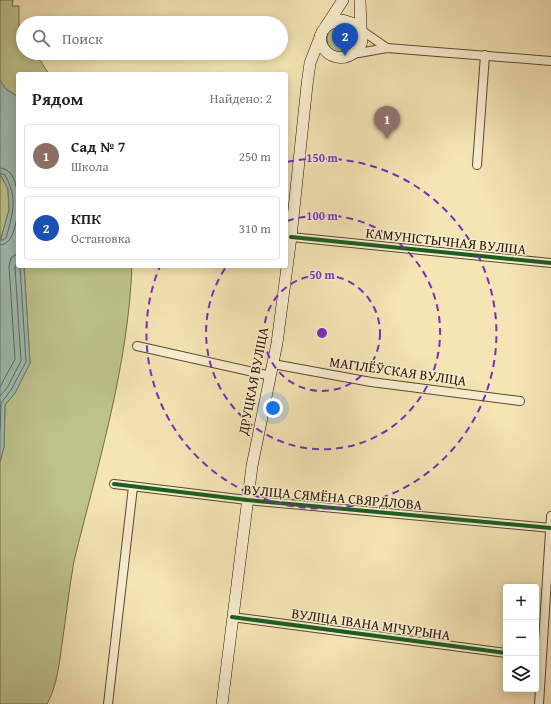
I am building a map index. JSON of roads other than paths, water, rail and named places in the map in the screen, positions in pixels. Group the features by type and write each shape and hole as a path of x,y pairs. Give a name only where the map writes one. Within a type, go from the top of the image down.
{"main road":[{"name":"ДРУЦКАЯ ВУЛІЦА","path":"288,261 310,63 323,31 343,0"},
{"path":"310,63 353,54 358,50 362,43 360,0"},
{"path":"337,57 325,52 322,46 323,31 335,21 342,20 355,24 361,30"},
{"name":"ДРУЦКАЯ ВУЛІЦА","path":"222,704 247,500 257,436 278,343 287,268"}],"street":[{"path":"361,30 387,48"},
{"path":"353,54 387,48 551,61"},
{"path":"477,165 485,55"},
{"name":"КАМУНІСТЫЧНАЯ ВУЛІЦА","path":"291,237 551,263"},
{"path":"137,346 270,376"},
{"name":"МАГІЛЁЎСКАЯ ВУЛІЦА","path":"273,364 371,382 520,401"},
{"name":"ВУЛІЦА СЯМЁНА СВЯРДЛОВА","path":"114,484 247,500 550,528"},
{"path":"108,704 133,487"},
{"path":"539,658 551,516"},
{"name":"ВУЛІЦА ІВАНА МІЧУРЫНА","path":"232,617 503,653"},
{"path":"539,692 539,704"}],"water":[{"path":"0,80 6,89 16,96 16,268 24,268 30,363 15,393 5,405 4,447 0,462 0,242 9,210 8,189 0,174"}],"place":[{"name":"КПК","path":"345,56"},
{"name":"Сад № 7","path":"387,139"}]}
